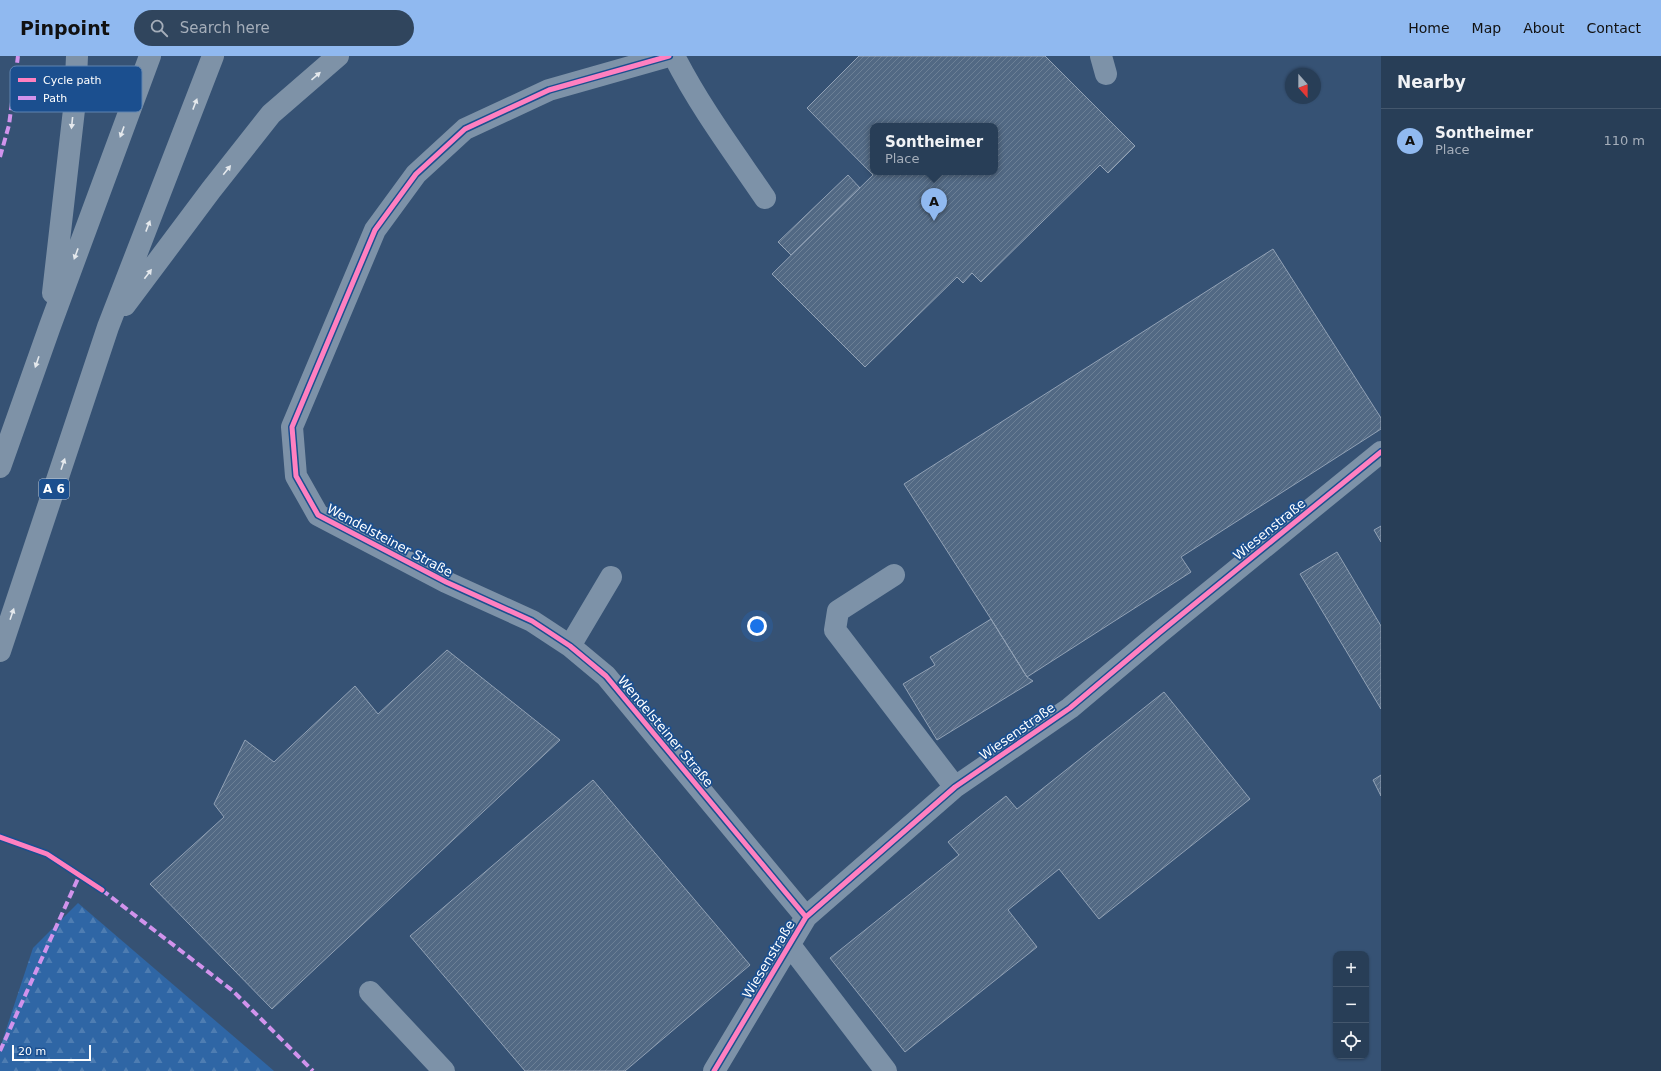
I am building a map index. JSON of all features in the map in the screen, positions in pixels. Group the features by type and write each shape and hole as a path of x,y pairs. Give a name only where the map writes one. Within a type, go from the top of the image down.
{"highway":[{"path":"77,56 77,66"},
{"path":"142,78 150,56"},
{"name":"A 6","path":"0,651 108,327 213,56"},
{"path":"108,327 211,190 271,114 338,56"},
{"path":"50,326 74,112"},
{"path":"0,467 50,326 129,112"}],"street":[{"name":"Wendelsteiner Straße","path":"669,56 549,90 465,129 416,174 375,230 292,427 296,476 318,515 446,582 532,621 570,646 606,676 806,917"},
{"path":"674,56 690,88 765,198"},
{"name":"Wiesenstraße","path":"714,1071 806,917 955,787 1070,708 1159,632 1381,452"},
{"path":"894,575 838,611 835,630 955,787"},
{"path":"570,646 611,578"},
{"path":"789,944 886,1071"},
{"path":"370,992 444,1071"}],"green space":[{"path":"78,903 274,1071 0,1071 0,1048 33,948"}],"building":[{"path":"859,56 1045,56 1135,146 1108,173 1100,165 981,282 972,273 963,283 957,277 865,367 772,274 873,175 998,175 998,123 870,123 870,172 807,108"},
{"path":"848,175 860,188 791,255 778,242"},
{"path":"1273,249 1381,418 1381,429 1181,557 1191,572 1027,677 904,484"},
{"path":"1381,526 1381,542 1374,530"},
{"path":"1337,552 1381,626 1381,709 1300,574"},
{"path":"991,619 1027,677 1033,681 937,740 903,684 935,665 930,657"},
{"path":"447,650 560,740 272,1009 150,884 224,817 214,804 245,740 274,762 355,686 378,714"},
{"path":"1164,692 1250,799 1099,919 1059,869 1008,910 1037,947 905,1052 830,958 959,855 948,842 984,813 1006,796 1017,809"},
{"path":"1381,775 1381,796 1373,780"},
{"path":"593,780 750,965 625,1071 525,1071 410,936"}],"marked path":[{"path":"17,66 18,56"},
{"path":"0,157 9,125 11,112"},
{"path":"0,1051 80,874"},
{"path":"102,890 233,991 313,1071"}],"cycle path":[{"path":"669,56 549,90 465,129 416,174 375,230 292,427 296,476 318,515 446,582 532,621 570,646 606,676 806,917"},
{"path":"714,1071 806,917 955,787 1070,708 1159,633 1381,452"},
{"path":"0,837 47,854 102,890"}],"place":[{"name":"Sontheimer","path":"934,221"}]}
